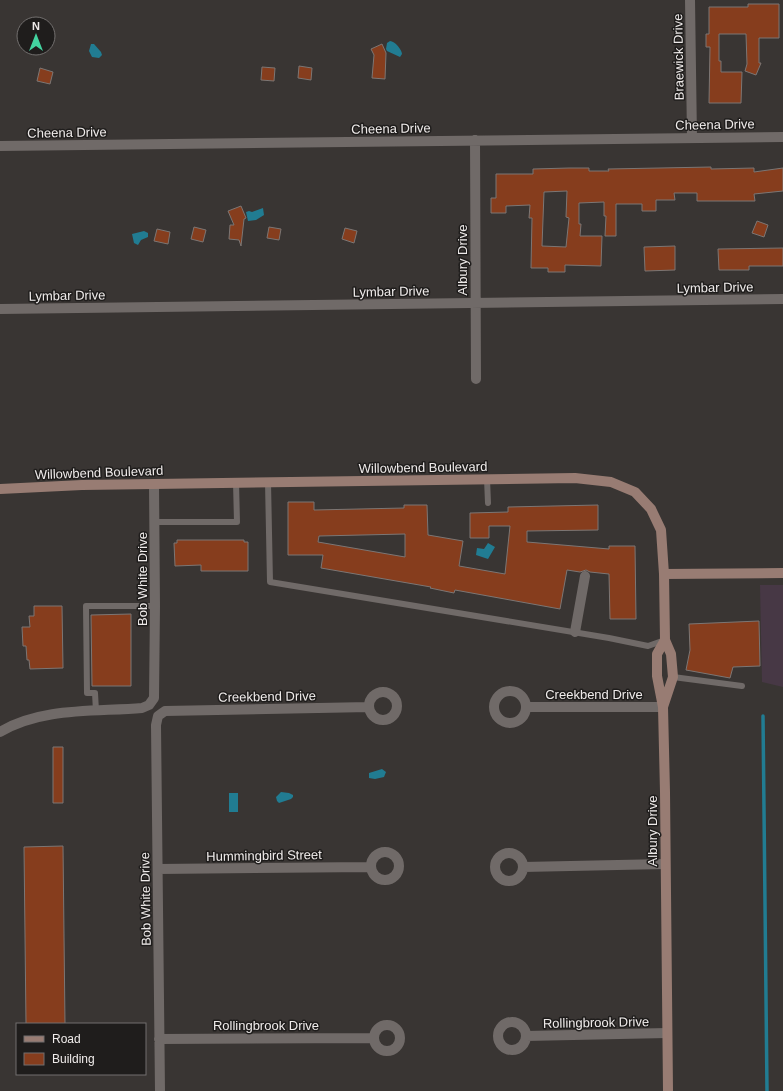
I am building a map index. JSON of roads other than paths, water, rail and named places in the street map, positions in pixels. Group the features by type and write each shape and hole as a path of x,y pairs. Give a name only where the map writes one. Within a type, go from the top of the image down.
{"street":[{"name":"Braewick Drive","path":"690,0 692,138"},
{"name":"Cheena Drive","path":"0,146 783,137"},
{"name":"Albury Drive","path":"475,140 476,379"},
{"name":"Lymbar Drive","path":"0,308 783,299"},
{"name":"Willowbend Boulevard","path":"0,489 82,485 487,479 575,478 611,482 635,492 652,509 660,530 664,574"},
{"name":"Bob White Drive","path":"96,711 142,708 149,705 154,698 154,484"},
{"path":"664,574 783,573"},
{"name":"Albury Drive","path":"664,574 665,640 671,654 673,677 663,707 666,792 668,1091"},
{"path":"575,632 585,576"},
{"path":"663,707 657,676 657,654 665,640"},
{"name":"Creekbend Drive","path":"166,711 369,706"},
{"name":"Creekbend Drive","path":"526,707 663,707"},
{"path":"0,732 40,716 69,712 96,711"},
{"name":"Bob White Drive","path":"160,1091 156,725 158,716 166,711"},
{"path":"523,866 666,864"},
{"name":"Hummingbird Street","path":"158,869 370,866"},
{"name":"Rollingbrook Drive","path":"526,1036 667,1033"},
{"name":"Rollingbrook Drive","path":"159,1039 374,1038"}],"lane":[{"path":"487,479 488,503"},
{"path":"154,522 237,522 236,482"},
{"path":"268,482 270,582 575,632 648,646 665,640"},
{"path":"96,711 95,693 87,693 86,606 155,606"},
{"path":"673,677 742,686"}],"water":[{"path":"390,41 394,42 400,48 402,54 400,57 387,51 387,43"},
{"path":"91,44 94,44 101,52 102,55 99,58 92,57 89,51"},
{"path":"263,208 264,215 256,220 248,221 246,212 252,212"},
{"path":"144,231 148,233 148,237 141,240 138,245 134,243 132,234"},
{"path":"488,543 495,547 488,559 476,555 477,548 484,549"},
{"path":"382,769 386,772 384,777 375,779 369,778 369,773"},
{"path":"281,792 289,793 293,795 293,797 279,803 276,797"},
{"path":"229,793 238,793 238,812 229,812"}],"waterway":[{"path":"763,716 767,1091"}]}
